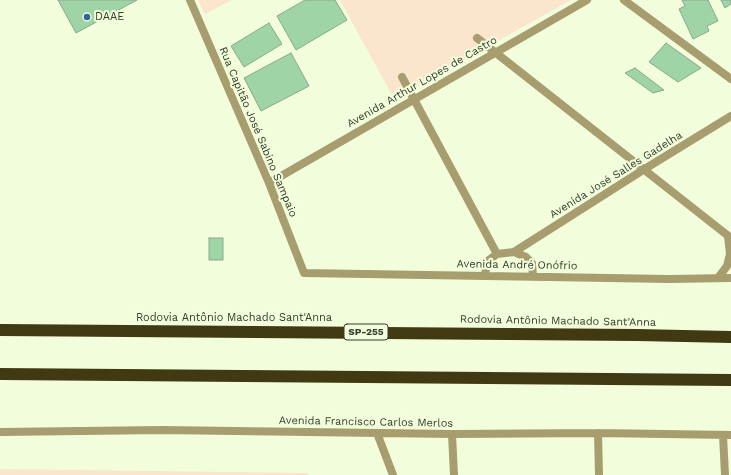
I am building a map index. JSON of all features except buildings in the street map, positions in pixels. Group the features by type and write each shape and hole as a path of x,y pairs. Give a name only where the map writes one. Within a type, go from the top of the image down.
{"highway":[{"name":"Rodovia Antônio Machado Sant'Anna","path":"0,330 731,337"},
{"path":"637,335 731,330"},
{"path":"0,374 731,380"}],"street":[{"name":"Rua Capitão José Sabino Sampaio","path":"190,0 269,183 304,273"},
{"name":"Avenida Arthur Lopes de Castro","path":"269,183 587,0"},
{"path":"624,0 731,79"},
{"path":"477,38 730,237 730,254 727,266 718,278"},
{"path":"402,78 497,254"},
{"name":"Avenida José Salles Gadelha","path":"514,252 731,116"},
{"path":"524,246 526,257"},
{"path":"485,276 489,260 497,254 514,252 526,257 532,263 533,276"},
{"name":"Avenida André Onófrio","path":"304,273 669,279 731,278"},
{"name":"Avenida Francisco Carlos Merlos","path":"0,432 163,430 452,434 598,433 727,435"},
{"path":"377,433 394,475"},
{"path":"598,433 599,475"},
{"path":"452,434 454,475"},
{"path":"725,475 727,435"}],"shaded area":[{"path":"198,0 232,0 205,14"},
{"path":"340,0 571,0 394,99"},
{"path":"0,469 308,473 308,475 0,475"}],"place":[{"name":"DAAE","path":"87,17"}]}
